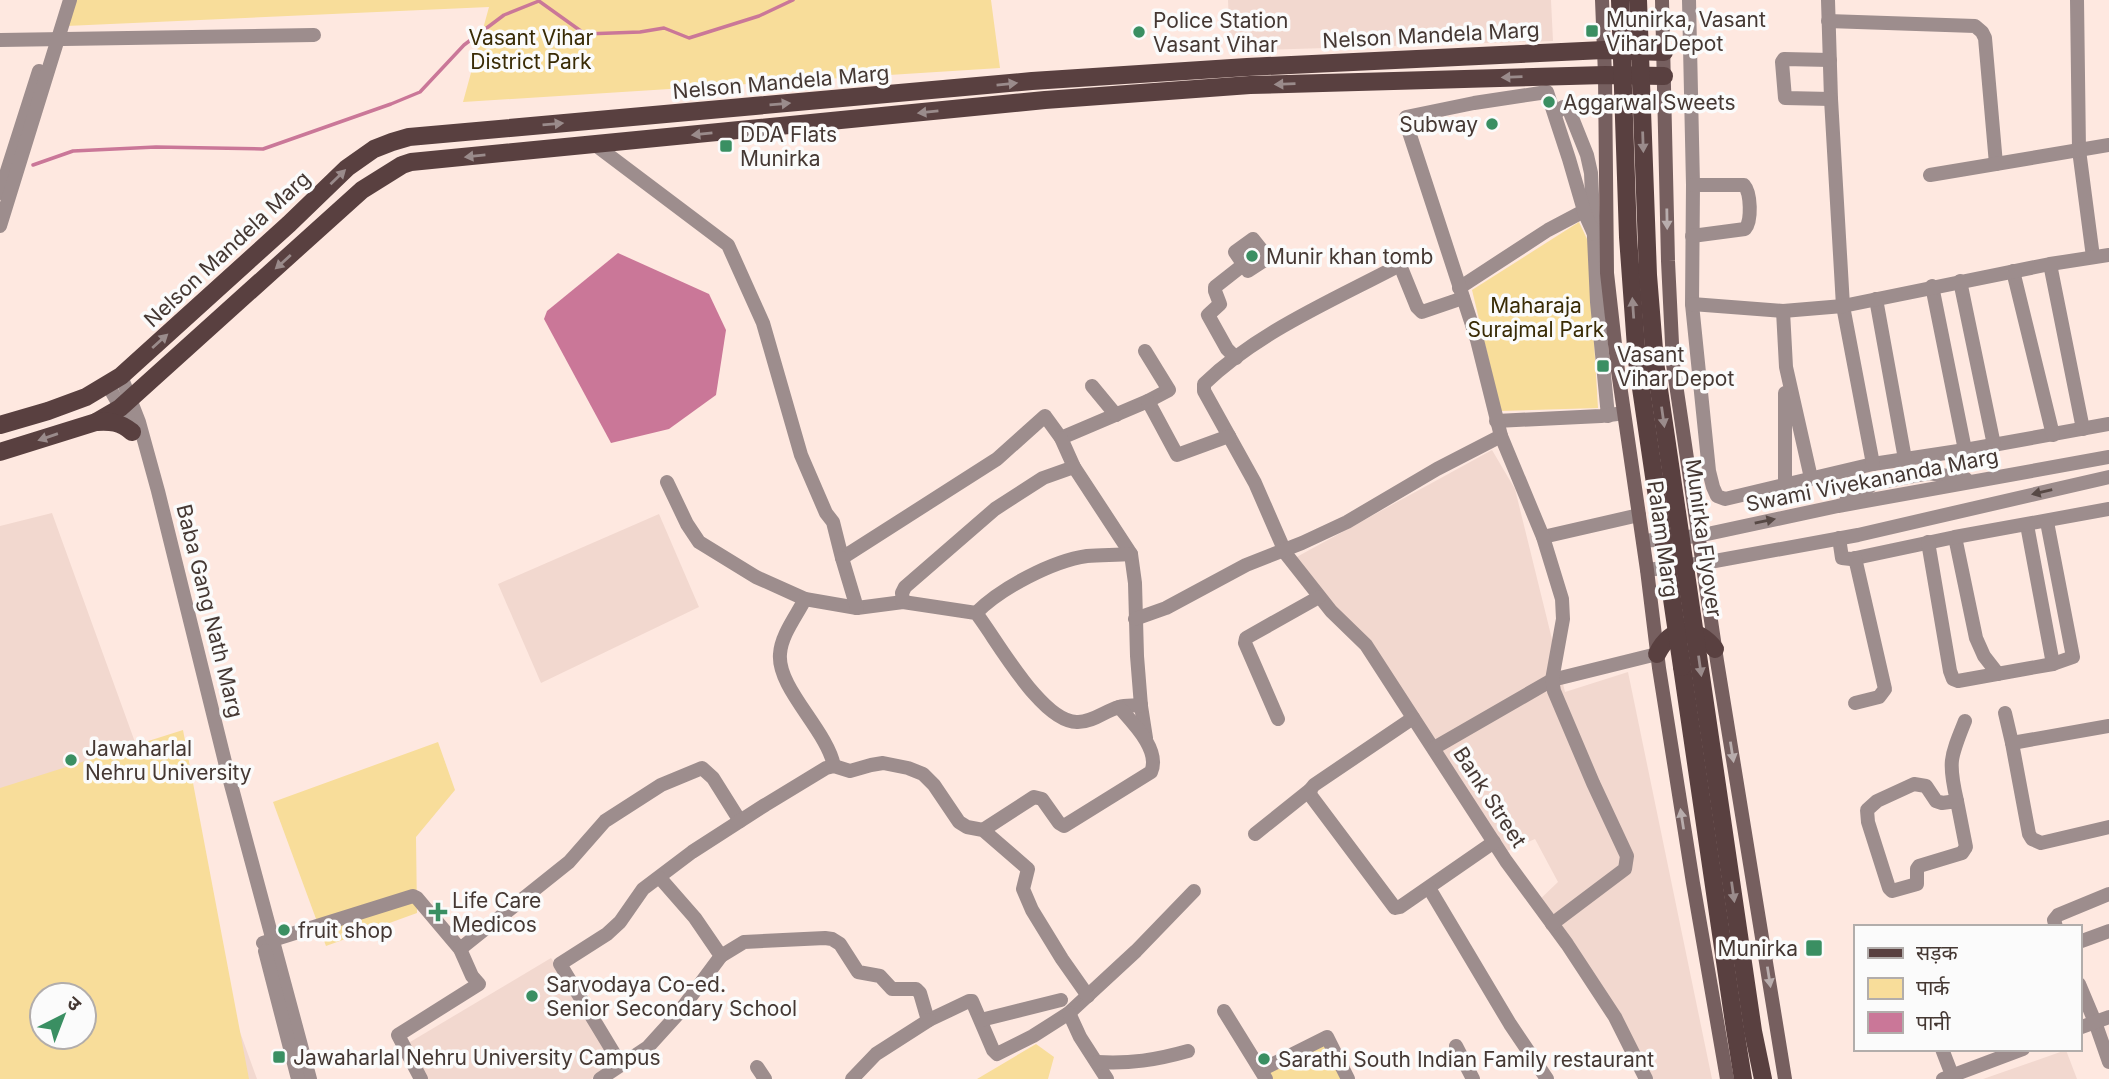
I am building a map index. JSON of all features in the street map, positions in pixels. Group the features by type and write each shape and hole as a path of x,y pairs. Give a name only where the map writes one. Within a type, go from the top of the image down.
{"main road":[{"name":"Palam Marg","path":"1602,0 1608,273 1624,412 1690,869 1727,1079"},
{"name":"Munirka Flyover","path":"1620,0 1628,237 1637,361 1710,866 1744,1079"},
{"name":"Munirka Flyover","path":"1638,0 1648,275 1655,362 1753,1031 1763,1079"},
{"name":"Palam Marg","path":"1662,0 1673,364 1715,649 1785,1079"},
{"name":"Nelson Mandela Marg","path":"0,425 86,397 114,381 289,225 347,169 374,149 410,137 1032,81 1247,66 1604,50 1664,52"},
{"name":"Nelson Mandela Marg","path":"0,452 96,422 125,403 362,190 411,162 1045,100 1250,85 1452,79 1546,84 1605,75 1664,76"},
{"path":"96,422 118,423 132,432"},
{"path":"1657,654 1663,643 1672,635 1684,632 1697,633 1707,639 1715,649"}],"street":[{"path":"0,226 53,41 62,0"},
{"path":"0,193 70,0"},
{"path":"1689,0 1693,185 1692,304 1709,471 1714,492 1723,499 1872,464 2109,424"},
{"path":"1828,0 1843,306 1872,464"},
{"path":"2077,0 2079,150 2093,257"},
{"path":"1828,20 1978,28 1985,38 1996,164"},
{"path":"0,40 314,35"},
{"path":"1830,60 1784,59 1782,73 1783,95 1787,100 1831,99"},
{"path":"1452,79 1474,103"},
{"path":"1552,924 1625,869 1627,856 1554,691 1552,680 1563,606 1543,537 1496,421 1479,348 1405,118 1408,115 1474,103 1546,84 1584,211 1594,234"},
{"path":"1555,114 1563,107 1569,110 1587,155 1592,182 1597,302 1608,416"},
{"path":"594,144 728,245 763,323 802,454 833,522 857,608"},
{"path":"1930,175 2109,145"},
{"path":"1692,236 1745,229 1749,224 1748,190 1744,185 1693,185"},
{"path":"1243,265 1215,288 1220,304 1208,315 1227,349 1236,358 1306,313 1397,267 1402,270 1419,311 1424,312 1461,293 1548,230 1584,211"},
{"path":"1692,304 1783,311 1843,306 1932,286 2109,256"},
{"path":"2050,264 2083,429"},
{"path":"2013,271 2053,435"},
{"path":"1961,281 1994,445"},
{"path":"1932,286 1965,450"},
{"path":"1876,299 1905,459"},
{"path":"1783,311 1786,367 1785,484"},
{"path":"1060,438 1169,390 1145,351"},
{"name":"Bank Street","path":"1236,358 1217,372 1203,388 1255,483 1283,550 1331,611 1363,641 1494,842 1615,1017 1646,1079"},
{"path":"1786,367 1811,478"},
{"path":"114,381 125,403"},
{"path":"1092,386 1116,415"},
{"path":"1148,401 1177,455 1229,436"},
{"name":"Baba Gang Nath Marg","path":"125,403 217,768 228,787"},
{"name":"Baba Gang Nath Marg","path":"125,403 158,491 226,765 228,787 268,941 298,1079"},
{"path":"1496,421 1608,416 1624,412"},
{"path":"842,558 997,458 1045,416 1060,438 1074,467 1131,554 1141,705 1153,763 1152,771 1063,826 1042,799 1034,797 983,830"},
{"path":"1135,619 1166,608 1246,565 1346,522 1437,469 1501,436"},
{"name":"Swami Vivekananda Marg","path":"1643,541 1698,536 1838,506 1875,483 1929,473 1978,480 2109,457"},
{"path":"903,603 902,593 905,587 995,509 1043,478 1074,467"},
{"path":"1647,570 1703,564 1839,538 2109,477"},
{"path":"667,482 687,524 699,542 756,577 805,599 857,608 903,603 976,613 1019,676 1066,720 1080,722 1119,707 1141,705"},
{"path":"1839,538 1842,558 1855,558 2109,509"},
{"path":"1543,537 1639,515"},
{"path":"1928,542 1951,676 1958,681 2071,659 2073,655 2047,522"},
{"path":"2027,525 2053,664"},
{"path":"1955,537 1976,638 1984,656 1998,674"},
{"path":"976,613 1016,584 1066,561 1086,556 1131,554"},
{"path":"1855,558 1885,689 1879,696 1855,703"},
{"path":"1278,719 1245,643 1246,638 1319,597"},
{"path":"805,599 781,646 780,662 803,710 820,733 834,766"},
{"path":"1434,748 1552,680 1657,654"},
{"path":"1119,707 1146,738"},
{"path":"2005,713 2032,839 2041,843 2109,827"},
{"path":"1255,834 1314,785 1413,718"},
{"path":"1957,801 1938,802 1926,786 1914,784 1869,807 1868,822 1891,891 1917,884 1917,869 1920,865 1964,851 1966,843 1950,765 1965,721"},
{"path":"2012,743 2109,726"},
{"path":"621,1065 560,964 607,934 620,922 643,890 692,852 826,768 834,766 850,771 871,765 890,764 917,771 934,785 959,822 967,827 983,830 1028,869 1023,889 1032,910 1088,996"},
{"path":"460,949 569,862 605,821 661,785 702,768 713,778 740,821"},
{"path":"1310,790 1311,796 1394,907 1400,907 1494,842"},
{"path":"660,878 695,918 721,956"},
{"path":"1429,888 1510,1024 1547,1079"},
{"path":"981,1020 1065,1007 1088,996 1194,891"},
{"path":"2055,925 2054,920 2058,915 2109,894"},
{"path":"268,941 415,896 460,949 478,984 398,1035 421,1079"},
{"path":"2081,941 2109,931"},
{"path":"600,1079 648,1047 671,1023 721,956 744,942 804,938 837,941 860,973 880,976 892,989 916,989 920,993 929,1020"},
{"name":"Baba Gang Nath Marg","path":"268,941 310,1079"},
{"path":"2081,987 2102,1020 2109,1062"},
{"path":"852,1079 876,1054 929,1020 969,1001 973,1003 997,1054 1034,1036 1065,1007"},
{"path":"1065,1007 1080,1037 1107,1079"},
{"path":"1224,1012 1263,1075 1327,1037 1348,1079"},
{"path":"2081,1027 2102,1020"},
{"path":"1456,1046 1473,1079"},
{"path":"1097,1062 1123,1064 1154,1060 1188,1051"},
{"path":"1942,1051 1948,1077 2018,1051"}],"shaded area":[{"path":"1228,0 1551,0 1553,41 1230,51"},
{"path":"1492,450 1515,489 1565,692 1628,672 1712,1079 1644,1079 1627,1038 1534,905 1558,882 1535,839 1500,854 1374,662 1293,559"},
{"name":"Jawaharlal Nehru University","path":"52,513 257,1079 0,1079 0,526"},
{"path":"659,514 699,607 541,683 498,584"},
{"name":"Sarvodaya Co-ed. Senior Secondary School","path":"551,958 619,1061 591,1079 417,1079 400,1048"},
{"path":"2066,1051 2077,1079 1983,1079"}],"green space":[{"name":"Vasant Vihar District Park","path":"75,0 991,0 1000,68 463,102 489,7 66,26"},
{"name":"Maharaja Surajmal Park","path":"1579,222 1588,241 1598,408 1501,411 1472,290"},
{"name":"Jawaharlal Nehru University","path":"183,730 249,1079 0,1079 0,788"},
{"path":"438,742 455,790 416,837 417,913 326,946 273,802"},
{"path":"1327,1037 1348,1079 1267,1079 1261,1070"},
{"path":"1036,1044 1054,1057 1048,1079 977,1079"}],"water":[{"path":"618,253 709,294 726,330 716,395 669,429 611,443 544,319 547,311"}],"waterway":[{"path":"33,165 73,151 156,147 263,149 420,92 464,45 504,15 539,1 585,34 640,32 664,28 689,38 759,16 793,0"}],"place":[{"name":"Munirka, Vasant Vihar Depot","path":"1592,31"},
{"name":"Police Station Vasant Vihar","path":"1139,32"},
{"name":"Aggarwal Sweets","path":"1549,102"},
{"name":"Subway","path":"1492,124"},
{"name":"DDA Flats Munirka","path":"726,146"},
{"name":"Munir khan tomb","path":"1252,256"},
{"name":"Vasant Vihar Depot","path":"1603,366"},
{"name":"Jawaharlal Nehru University","path":"71,760"},
{"name":"Life Care Medicos","path":"438,912"},
{"name":"fruit shop","path":"284,930"},
{"name":"Munirka","path":"1814,948"},
{"name":"Sarvodaya Co-ed. Senior Secondary School","path":"532,996"},
{"name":"Jawaharlal Nehru University Campus","path":"279,1057"},
{"name":"Sarathi South Indian Family restaurant","path":"1264,1059"}]}
